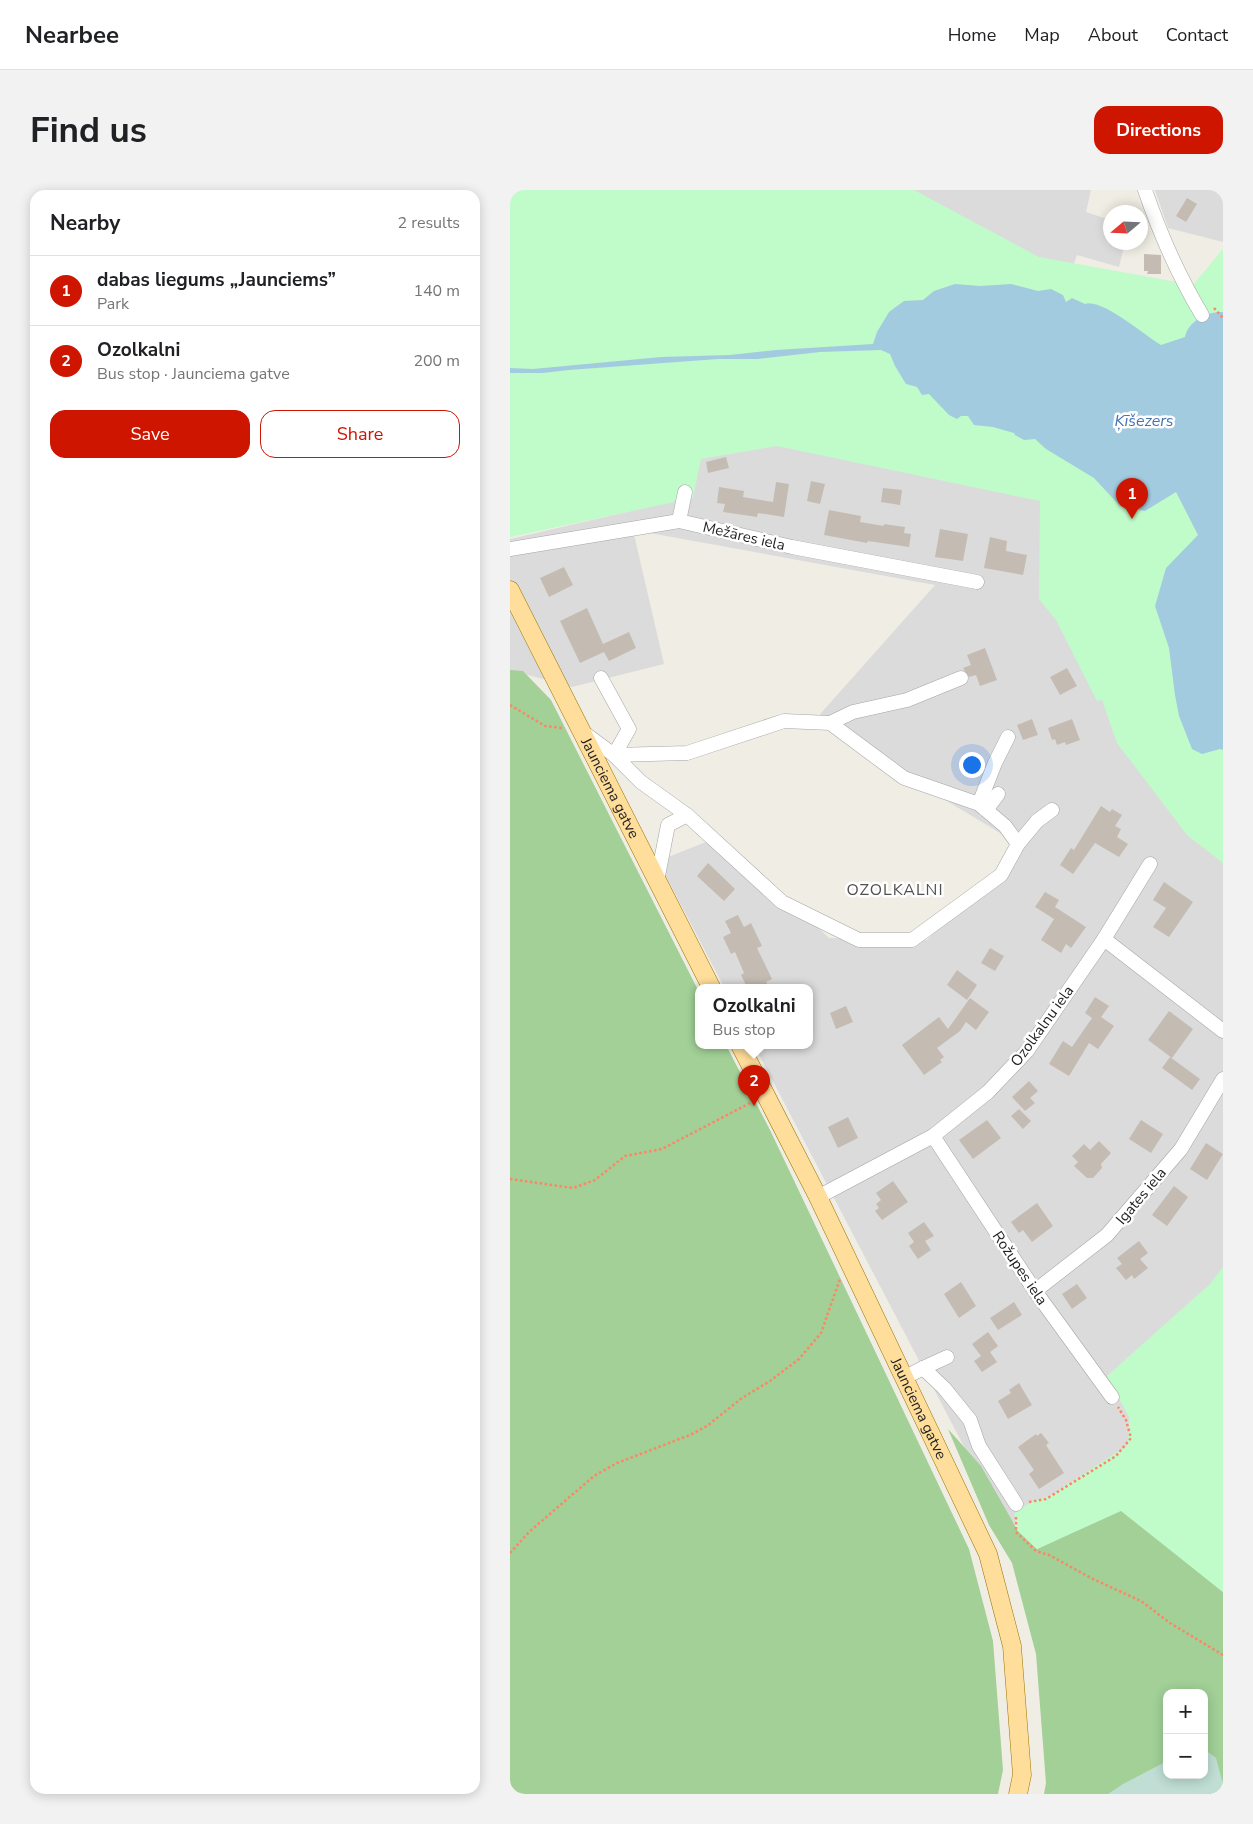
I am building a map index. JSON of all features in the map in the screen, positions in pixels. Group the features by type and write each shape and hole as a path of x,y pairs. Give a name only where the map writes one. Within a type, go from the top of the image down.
{"main road":[{"name":"Jaunciema gatve","path":"510,590 709,984"},
{"name":"Jaunciema gatve","path":"742,1049 818,1197 988,1554 1012,1646 1022,1775 1018,1794"}],"street":[{"path":"1145,190 1158,230 1202,316"},
{"path":"679,520 684,492"},
{"name":"Mežāres iela","path":"510,549 679,520 792,547 977,582"},
{"path":"601,678 629,729 614,755"},
{"path":"614,755 687,753 784,721 830,723 853,712 907,700 961,678"},
{"path":"830,723 904,778 982,807 1005,826 1018,844"},
{"path":"580,730 614,755 641,782 687,815 782,902 859,940 912,940 1001,875 1018,844 1034,824 1052,810"},
{"path":"982,807 995,763 1008,737"},
{"path":"982,807 998,794"},
{"path":"657,881 668,825 687,815"},
{"path":"1005,826 1034,824"},
{"name":"Ozolkalnu iela","path":"818,1197 933,1136 988,1092 1027,1051 1104,939 1150,864"},
{"path":"1104,939 1223,1031"},
{"name":"Igates iela","path":"1035,1291 1107,1235 1181,1149 1223,1079"},
{"name":"Rožupes iela","path":"933,1136 1035,1291 1112,1397"},
{"path":"904,1378 946,1357"},
{"path":"923,1368 944,1388 970,1420 979,1446 1016,1504"}],"path":[{"path":"510,704 545,726 580,730"},
{"path":"510,1180 573,1188 595,1180 625,1156 662,1149 766,1095"},
{"path":"510,1552 529,1532 594,1476 617,1462 690,1436 707,1426 742,1398 770,1381 799,1359 821,1333 839,1282 840,1274"},
{"path":"1112,1397 1126,1420 1131,1438 1116,1456 1046,1499 1016,1504 1016,1532 1036,1551 1049,1555 1093,1580 1141,1601 1170,1623 1223,1655"}],"shaded area":[{"path":"884,190 1091,190 1086,212 1103,218 1103,250 1123,250 1119,267 1077,255 1069,278"},
{"path":"1155,190 1223,190 1223,242 1168,228"},
{"path":"768,430 1048,466 1223,845 1223,1297 1143,1450 1006,1527 756,1049 813,1049 813,984 722,984 658,861 721,836 829,938 927,940 1020,845 814,721 935,585 633,530 664,664 572,687 510,670 510,539 674,501 699,452"},
{"path":"1208,1752 1216,1758 1223,1784 1223,1794 1108,1794 1163,1763 1163,1779 1208,1779"}],"green space":[{"path":"510,190 914,190 1039,257 1193,285 1223,249 1223,863 1187,835 1117,743 1102,700 1097,701 1056,620 1039,599 1040,501 777,446 701,459 693,498 510,537"},
{"path":"510,670 523,671 551,700 695,984 695,1049 728,1049 770,1130 969,1549 993,1641 1003,1770 998,1794 510,1794"},
{"path":"1223,1267 1223,1592 1121,1511 1037,1549 1018,1531 1014,1514 1031,1502 1051,1495 1128,1445 1129,1417 1107,1376 1210,1284"},
{"path":"948,1429 981,1466 1018,1531 1037,1549 1121,1510 1223,1592 1223,1794 1044,1794 1046,1783 1036,1654 1012,1563 989,1525"}],"water":[{"name":"Ķīšezers","path":"955,284 980,286 1011,284 1038,291 1051,289 1063,295 1066,302 1072,298 1112,312 1161,345 1185,337 1190,326 1199,318 1211,313 1223,312 1223,750 1220,749 1202,754 1192,749 1179,716 1169,648 1155,606 1166,568 1198,535 1176,492 1145,511 1120,506 1094,478 1046,449 1035,439 1024,440 1014,433 993,427 974,425 968,416 961,416 957,419 949,415 929,394 922,395 917,387 906,384 890,354 881,350 820,352 758,359 718,359 543,373 510,373 510,368 533,369 661,357 730,355 873,344 877,332 889,312 904,301 923,300 934,291"}],"building":[{"path":"1187,198 1197,204 1186,222 1176,216"},
{"path":"1144,254 1161,255 1161,274 1147,274 1148,271 1144,271"},
{"path":"726,457 729,468 708,473 706,462"},
{"path":"811,481 825,484 820,504 807,501"},
{"path":"776,482 789,484 784,517 758,513 757,517 723,512 725,504 717,503 719,487 744,491 743,497 773,502"},
{"path":"883,488 902,490 900,505 881,502"},
{"path":"829,510 861,516 860,522 905,527 904,533 911,534 909,547 868,541 867,543 824,535"},
{"path":"940,529 968,534 963,561 935,557"},
{"path":"990,537 1007,541 1006,551 1027,555 1023,575 984,568"},
{"path":"564,567 573,585 549,597 540,578"},
{"path":"587,608 603,644 629,632 636,648 609,661 604,652 580,663 560,621"},
{"path":"985,648 997,680 980,686 976,675 969,677 963,668 971,665 967,655"},
{"path":"1067,668 1077,686 1060,695 1050,677"},
{"path":"1032,719 1038,735 1023,740 1017,725"},
{"path":"1072,719 1080,740 1066,745 1065,742 1057,745 1055,739 1052,740 1048,728"},
{"path":"1101,806 1110,812 1112,809 1122,815 1115,826 1121,829 1117,837 1128,844 1119,857 1095,843 1073,874 1060,865 1071,848 1074,850"},
{"path":"708,863 735,889 724,901 697,876"},
{"path":"1164,882 1193,902 1169,937 1153,927 1166,908 1153,900"},
{"path":"1045,892 1059,900 1055,907 1086,927 1071,948 1066,944 1061,953 1041,940 1054,919 1035,907"},
{"path":"738,915 744,927 751,923 762,946 757,948 772,979 766,982 767,984 746,984 741,975 744,973 735,952 731,954 723,937 731,933 725,921"},
{"path":"990,948 1004,956 995,971 981,963"},
{"path":"957,970 977,985 967,1000 947,985"},
{"path":"1095,997 1109,1006 1101,1017 1114,1026 1098,1049 1089,1043 1069,1076 1049,1064 1063,1041 1072,1047 1092,1018 1085,1013"},
{"path":"970,998 989,1012 976,1030 966,1022 960,1031 937,1048 944,1057 940,1060 942,1062 924,1075 902,1045 939,1017 948,1029"},
{"path":"846,1006 853,1022 836,1029 830,1013"},
{"path":"1169,1011 1193,1029 1172,1058 1148,1040"},
{"path":"1170,1057 1200,1079 1192,1090 1162,1068"},
{"path":"1029,1081 1038,1091 1030,1098 1035,1103 1025,1111 1012,1097"},
{"path":"1019,1109 1031,1121 1023,1129 1011,1116"},
{"path":"848,1117 858,1138 838,1148 828,1127"},
{"path":"987,1120 1001,1138 973,1159 959,1140"},
{"path":"1141,1120 1163,1134 1151,1153 1129,1139"},
{"path":"1099,1141 1111,1153 1101,1164 1102,1168 1093,1178 1087,1178 1074,1166 1078,1162 1072,1156 1084,1144 1090,1150"},
{"path":"1206,1143 1223,1154 1207,1180 1190,1169"},
{"path":"893,1181 908,1202 882,1220 875,1211 879,1208 876,1204 881,1200 876,1193"},
{"path":"1174,1186 1188,1197 1167,1226 1152,1215"},
{"path":"1037,1203 1053,1226 1032,1242 1023,1230 1019,1233 1011,1222"},
{"path":"924,1222 934,1236 925,1241 931,1250 918,1259 909,1246 914,1242 908,1233"},
{"path":"1139,1241 1148,1253 1140,1259 1148,1268 1134,1279 1132,1275 1126,1280 1116,1268 1122,1264 1117,1258"},
{"path":"961,1282 976,1306 959,1318 944,1294"},
{"path":"1077,1284 1087,1298 1072,1309 1062,1294"},
{"path":"1014,1302 1022,1315 998,1330 990,1318"},
{"path":"988,1332 998,1346 990,1352 997,1362 982,1372 974,1361 981,1356 972,1344"},
{"path":"1019,1383 1032,1405 1008,1419 998,1401 1011,1393 1009,1390"},
{"path":"1041,1433 1049,1443 1046,1445 1064,1473 1039,1489 1029,1474 1034,1470 1018,1447 1036,1434 1037,1436"}],"place":[{"name":"dabas liegums „Jaunciems”","path":"1132,519"},
{"name":"Ozolkalni","path":"754,1106"}],"district":[{"name":"OZOLKALNI","path":"895,889"}]}
